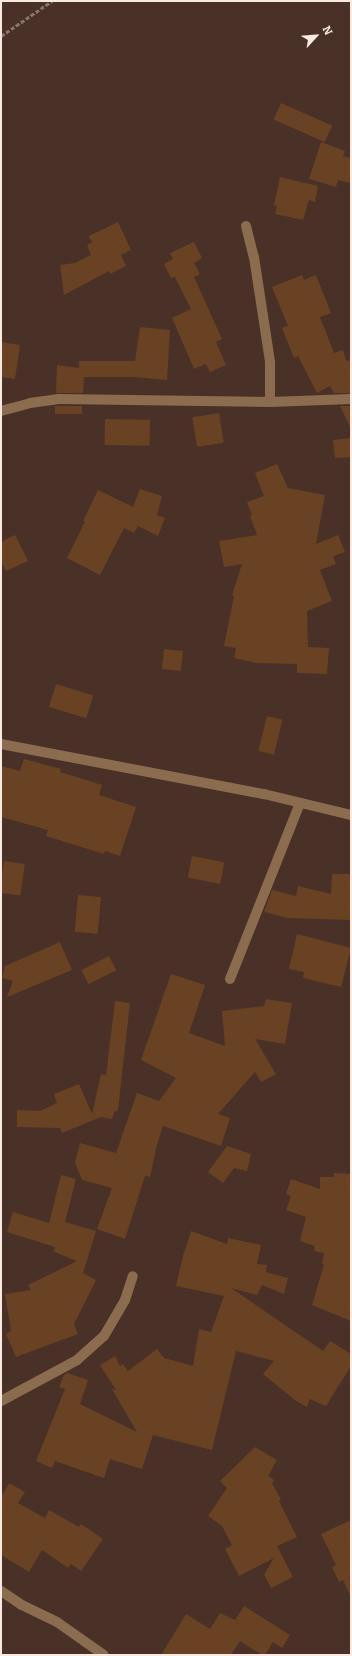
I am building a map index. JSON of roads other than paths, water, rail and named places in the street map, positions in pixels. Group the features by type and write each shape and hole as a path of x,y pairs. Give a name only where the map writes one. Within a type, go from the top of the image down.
{"street":[{"path":"246,226 254,257 270,362 270,402"},
{"path":"1,411 30,403 59,399 270,402 351,399"},
{"path":"1,744 264,794 351,815"},
{"path":"230,979 300,803"},
{"path":"1,1401 77,1360 104,1336 125,1300 133,1276"},
{"path":"1,1591 22,1605 57,1622 104,1655"}]}
